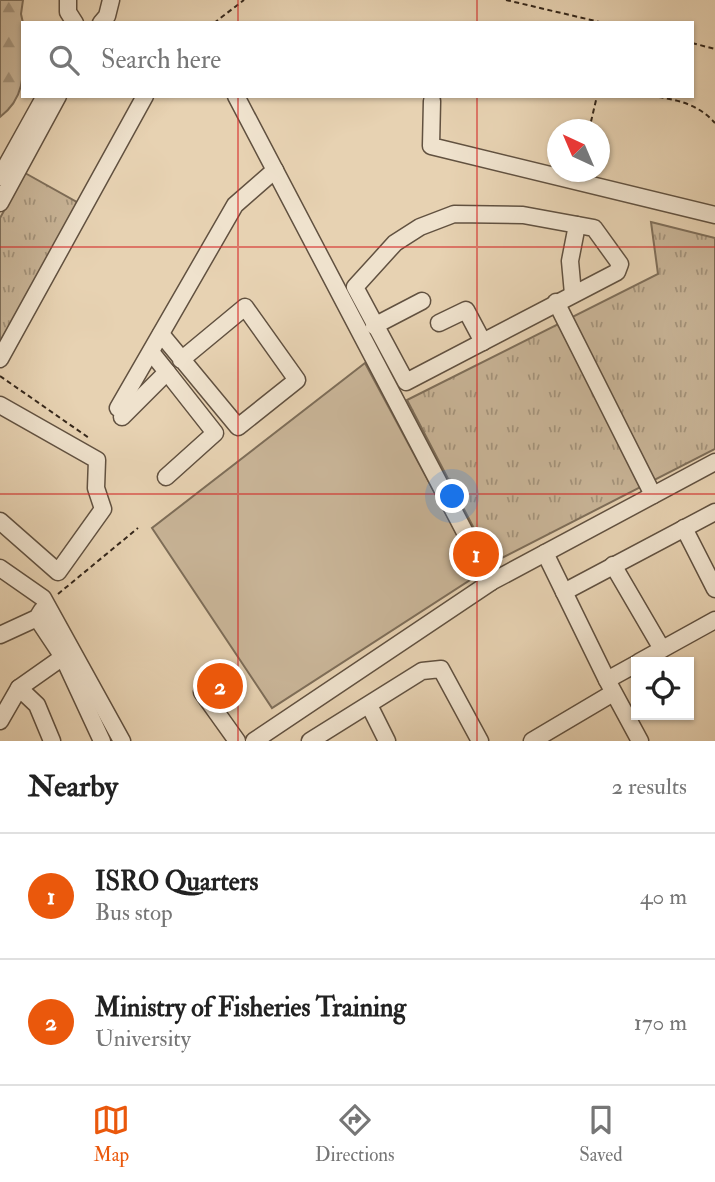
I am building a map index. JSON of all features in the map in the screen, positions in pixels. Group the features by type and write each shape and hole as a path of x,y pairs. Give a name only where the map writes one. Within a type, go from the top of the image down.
{"street":[{"path":"68,0 68,12 74,21"},
{"path":"103,21 107,16 111,0"},
{"path":"0,177 44,98"},
{"path":"0,203 57,98"},
{"path":"0,359 144,98"},
{"path":"237,98 491,582"},
{"path":"432,101 431,146 715,215"},
{"path":"167,372 120,413 151,352 235,205 275,170"},
{"path":"454,214 523,215 577,225 594,228 620,264 617,272 406,382 355,291 356,284 395,243 420,227 454,214"},
{"path":"573,294 570,261 577,225"},
{"path":"374,326 422,301"},
{"path":"556,302 653,495"},
{"path":"161,334 181,360 238,427 297,380 245,307 181,360"},
{"path":"439,323 466,310 482,342"},
{"path":"151,352 215,433 166,477"},
{"path":"0,405 97,460 96,488 103,509 58,572 2,525"},
{"path":"254,741 491,582 715,462"},
{"path":"564,592 715,512"},
{"path":"684,528 715,589"},
{"path":"545,553 640,741"},
{"path":"613,565 662,649"},
{"path":"0,568 43,598 41,611 102,741"},
{"path":"0,635 41,611"},
{"path":"41,611 122,741"},
{"path":"648,657 715,620"},
{"path":"0,721 19,688 63,657"},
{"path":"310,741 422,671 441,668 480,741"},
{"path":"533,741 631,669"},
{"path":"19,688 37,705 52,741"},
{"path":"202,692 237,741"},
{"path":"369,705 387,741"}],"path":[{"path":"217,21 244,0"},
{"path":"506,0 595,21"},
{"path":"694,44 715,49"},
{"path":"592,119 597,98"},
{"path":"669,98 678,99 707,114 715,123"},
{"path":"0,376 89,438"},
{"path":"41,611 138,528"}],"green space":[{"path":"0,0 23,0 21,86 17,97 0,117"},
{"path":"25,173 82,205 0,350 0,218"},
{"path":"651,222 715,238 715,449 492,563 407,400 658,274"},
{"path":"365,363 460,540 470,580 272,708 152,528"}],"place":[{"name":"ISRO Quarters","path":"476,554"},
{"name":"Ministry of Fisheries Training","path":"220,686"}]}
